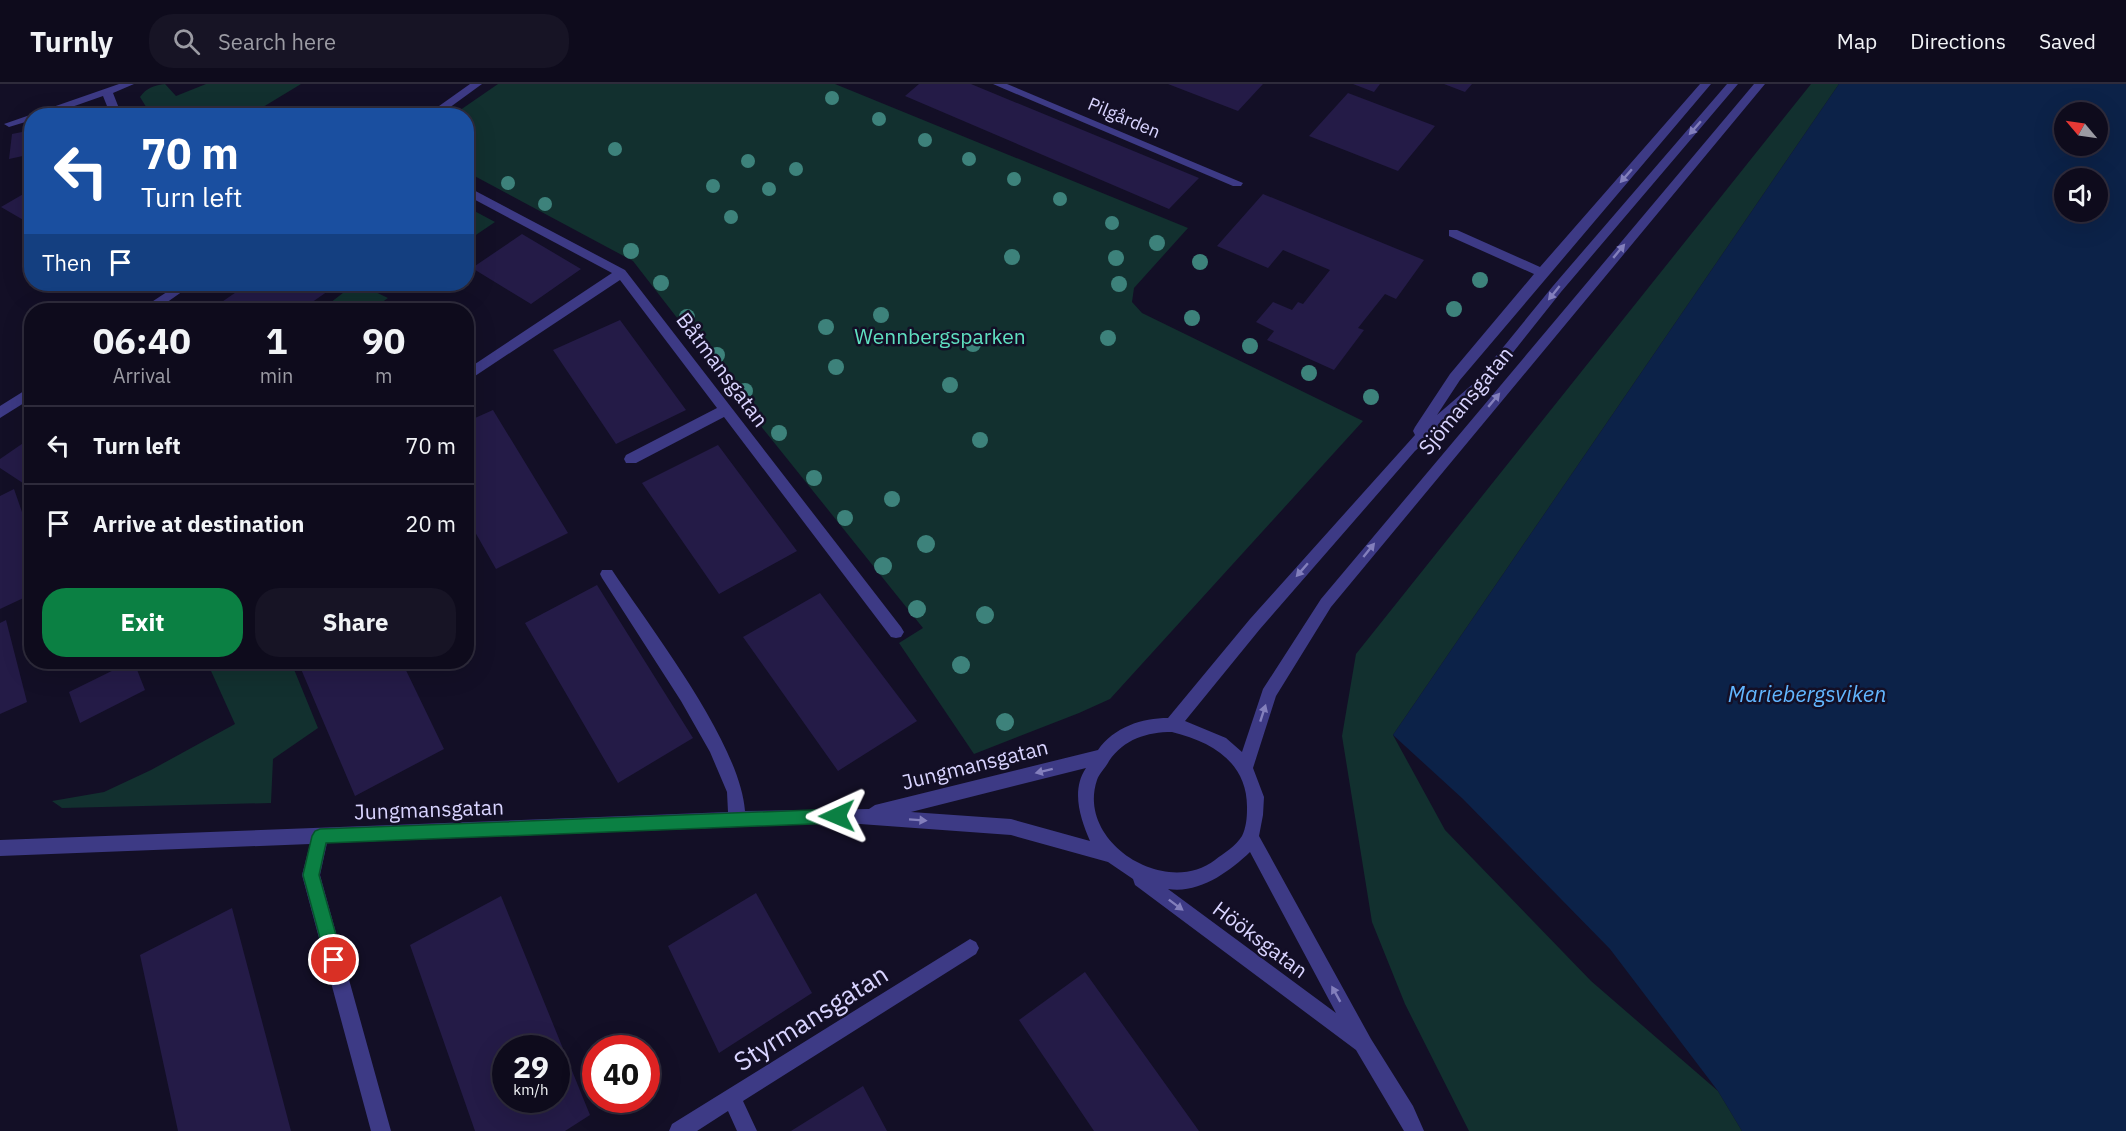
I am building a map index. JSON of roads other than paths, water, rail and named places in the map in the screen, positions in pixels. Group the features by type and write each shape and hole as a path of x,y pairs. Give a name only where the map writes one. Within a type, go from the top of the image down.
{"street":[{"path":"56,108 129,84"},
{"path":"442,108 477,84"},
{"name":"Pilgården","path":"998,84 1237,183"},
{"name":"Sjömansgatan","path":"1410,447 1455,376 1706,84"},
{"name":"Sjömansgatan","path":"1172,725 1255,624 1410,447 1479,386 1557,289 1733,84"},
{"name":"Sjömansgatan","path":"1245,768 1269,694 1326,603 1760,84"},
{"path":"106,91 112,108"},
{"path":"9,124 24,119"},
{"name":"Båtmansgatan","path":"474,194 621,273 896,632"},
{"path":"1453,233 1542,273"},
{"path":"474,372 621,273"},
{"path":"158,303 176,291"},
{"path":"0,413 24,396"},
{"path":"631,459 726,410"},
{"path":"607,574 687,696 716,748 735,792 737,820"},
{"path":"1172,725 1194,729 1214,737 1232,751 1245,768 1253,786 1256,806 1252,838 1229,864 1205,877 1178,882 1153,880 1129,870 1109,854 1096,836 1088,816 1087,795 1090,775 1100,757 1120,739 1144,727 1172,725"},
{"name":"Jungmansgatan","path":"860,816 1100,757"},
{"name":"Jungmansgatan","path":"0,848 860,816 1011,827 1109,854"},
{"path":"320,836 311,875 381,1131"},
{"name":"Hööksgatan","path":"1252,838 1414,1131"},
{"name":"Hööksgatan","path":"1129,870 1365,1046"},
{"name":"Styrmansgatan","path":"679,1131 969,948"},
{"path":"732,1098 747,1131"}],"water":[{"name":"Mariebergsviken","path":"1839,84 2126,84 2126,1131 1742,1131 1718,1091 1610,949 1463,799 1393,735"}],"park label":[{"name":"Wennbergsparken","path":"940,337"}]}
